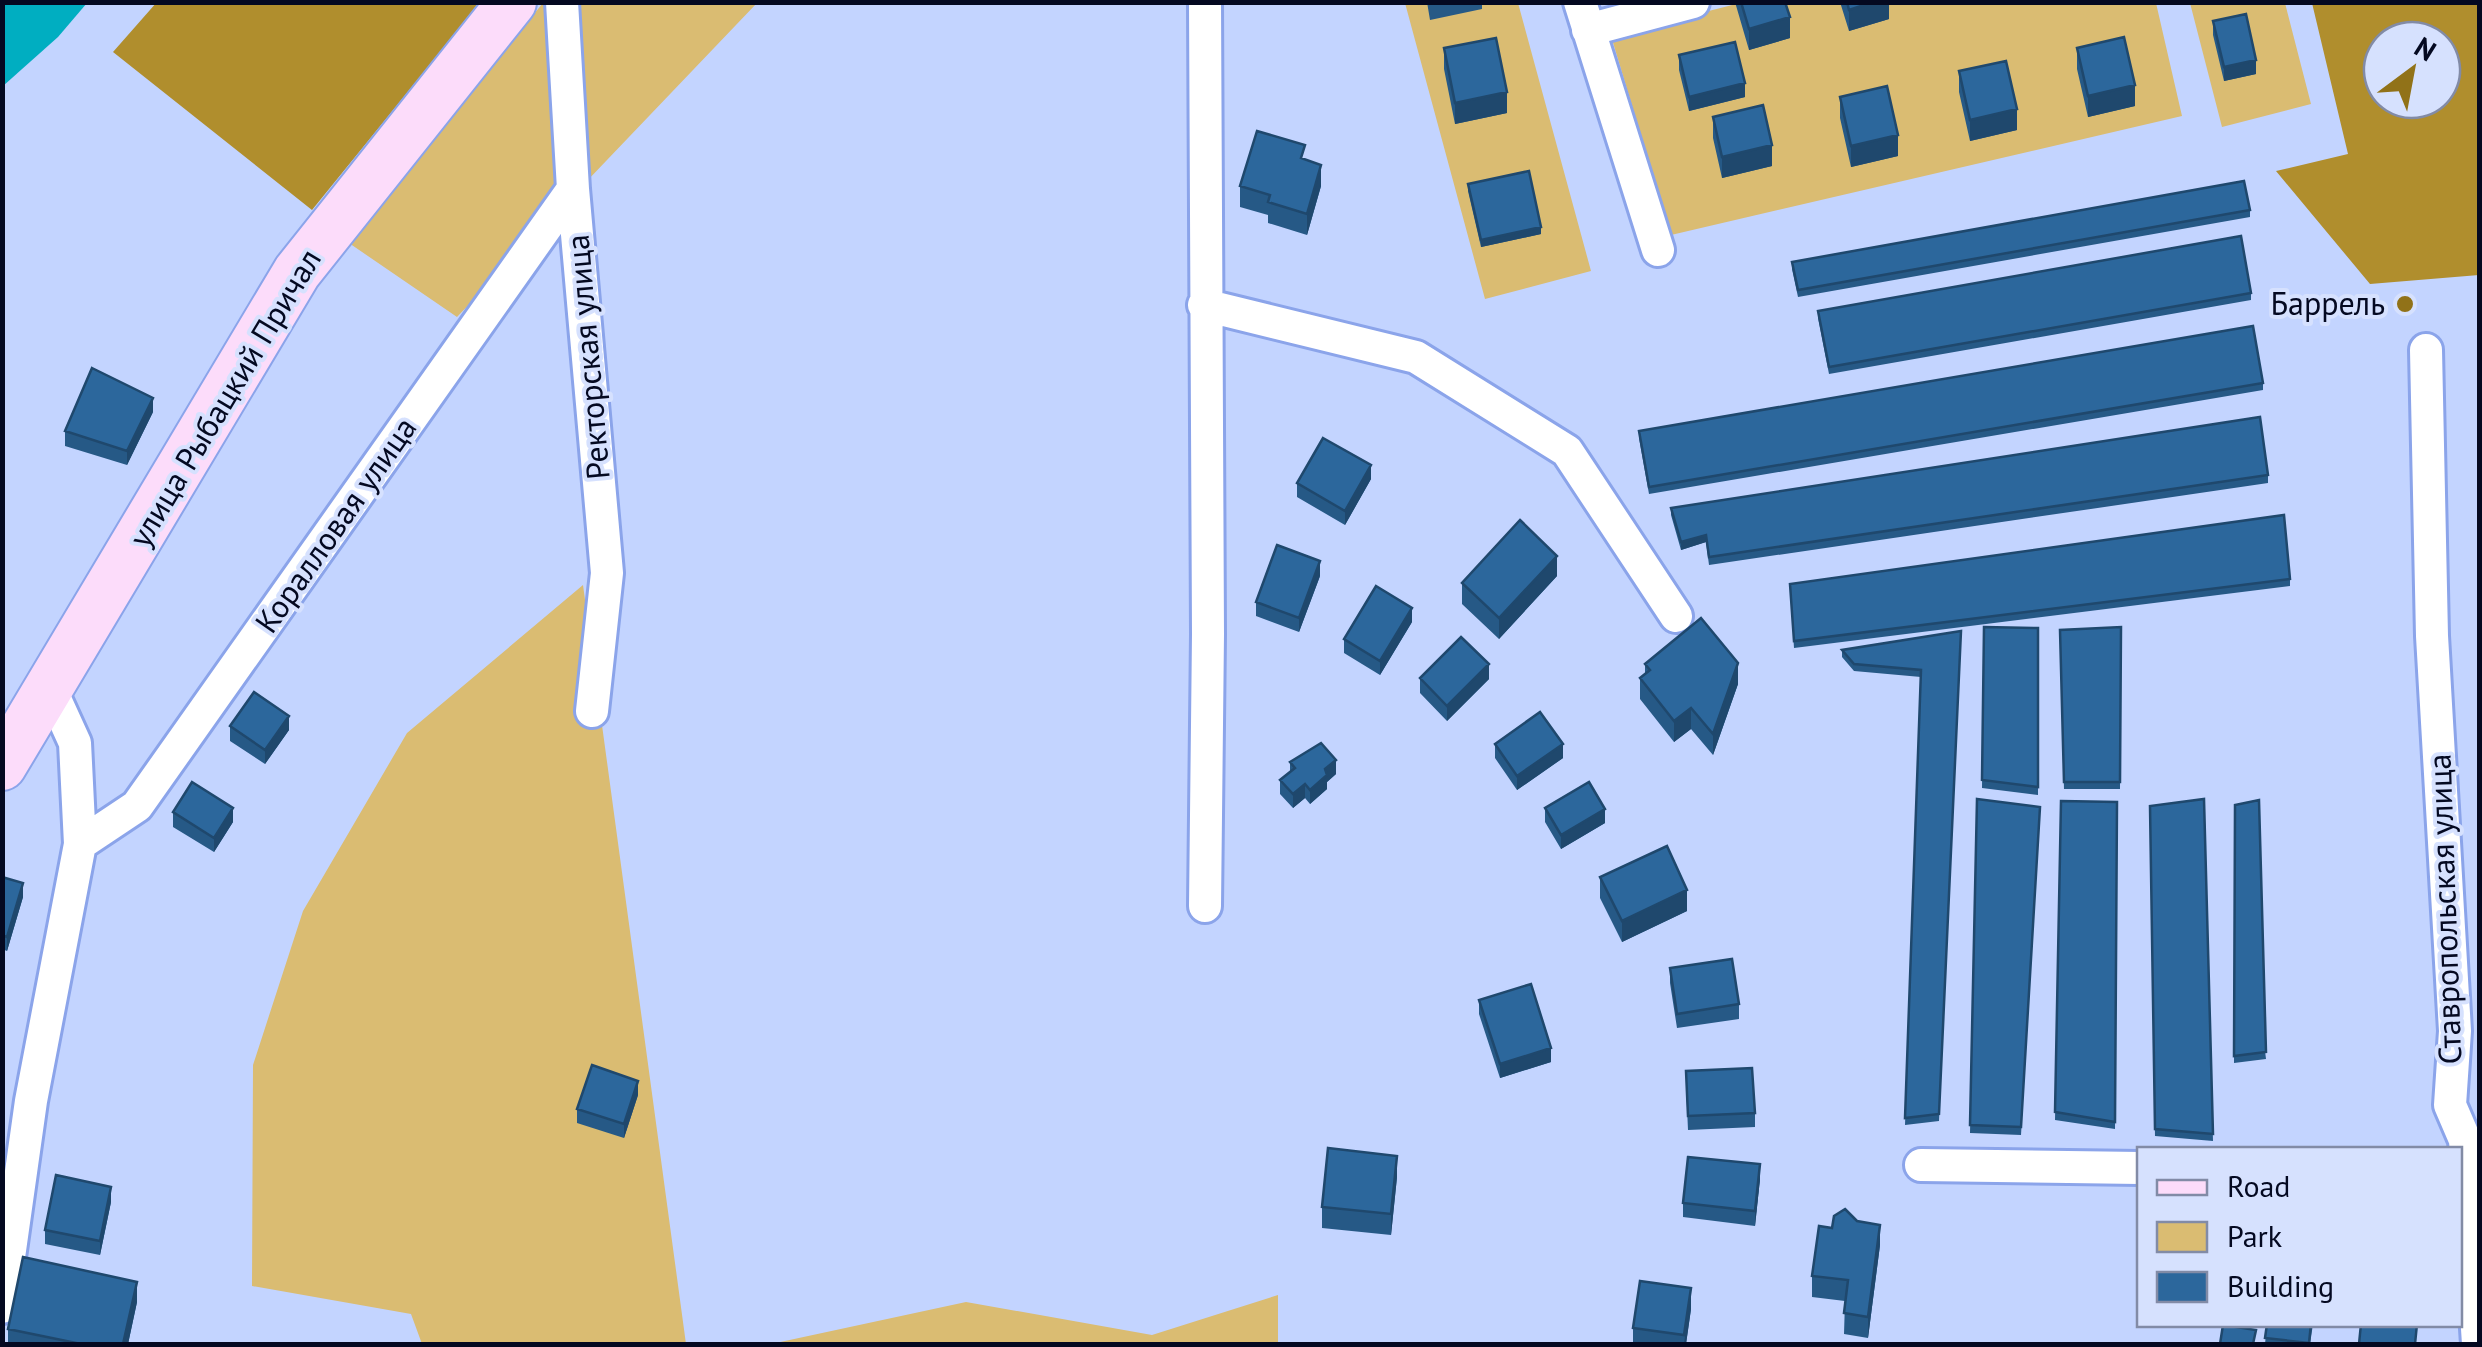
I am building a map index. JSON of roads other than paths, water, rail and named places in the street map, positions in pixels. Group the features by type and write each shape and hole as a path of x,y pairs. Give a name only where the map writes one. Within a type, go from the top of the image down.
{"main road":[{"name":"улица Рыбацкий Причал","path":"2,766 297,272 512,2"}],"street":[{"name":"Ректорская улица","path":"562,2 573,188 607,573 592,712"},
{"path":"1205,2 1205,906"},
{"path":"1658,250 1584,16 1694,2"},
{"name":"Коралловая улица","path":"80,844 137,806 573,188"},
{"path":"1204,306 1416,357 1566,451 1676,616"},
{"name":"Ставропольская улица","path":"2426,350 2432,636 2454,1012 2450,1105 2465,1140 2478,1344"},
{"path":"2,1308 30,1101 80,844 75,743 50,688"},
{"path":"1921,1165 2137,1168"}],"place":[{"name":"Баррель","path":"2405,304"}]}
